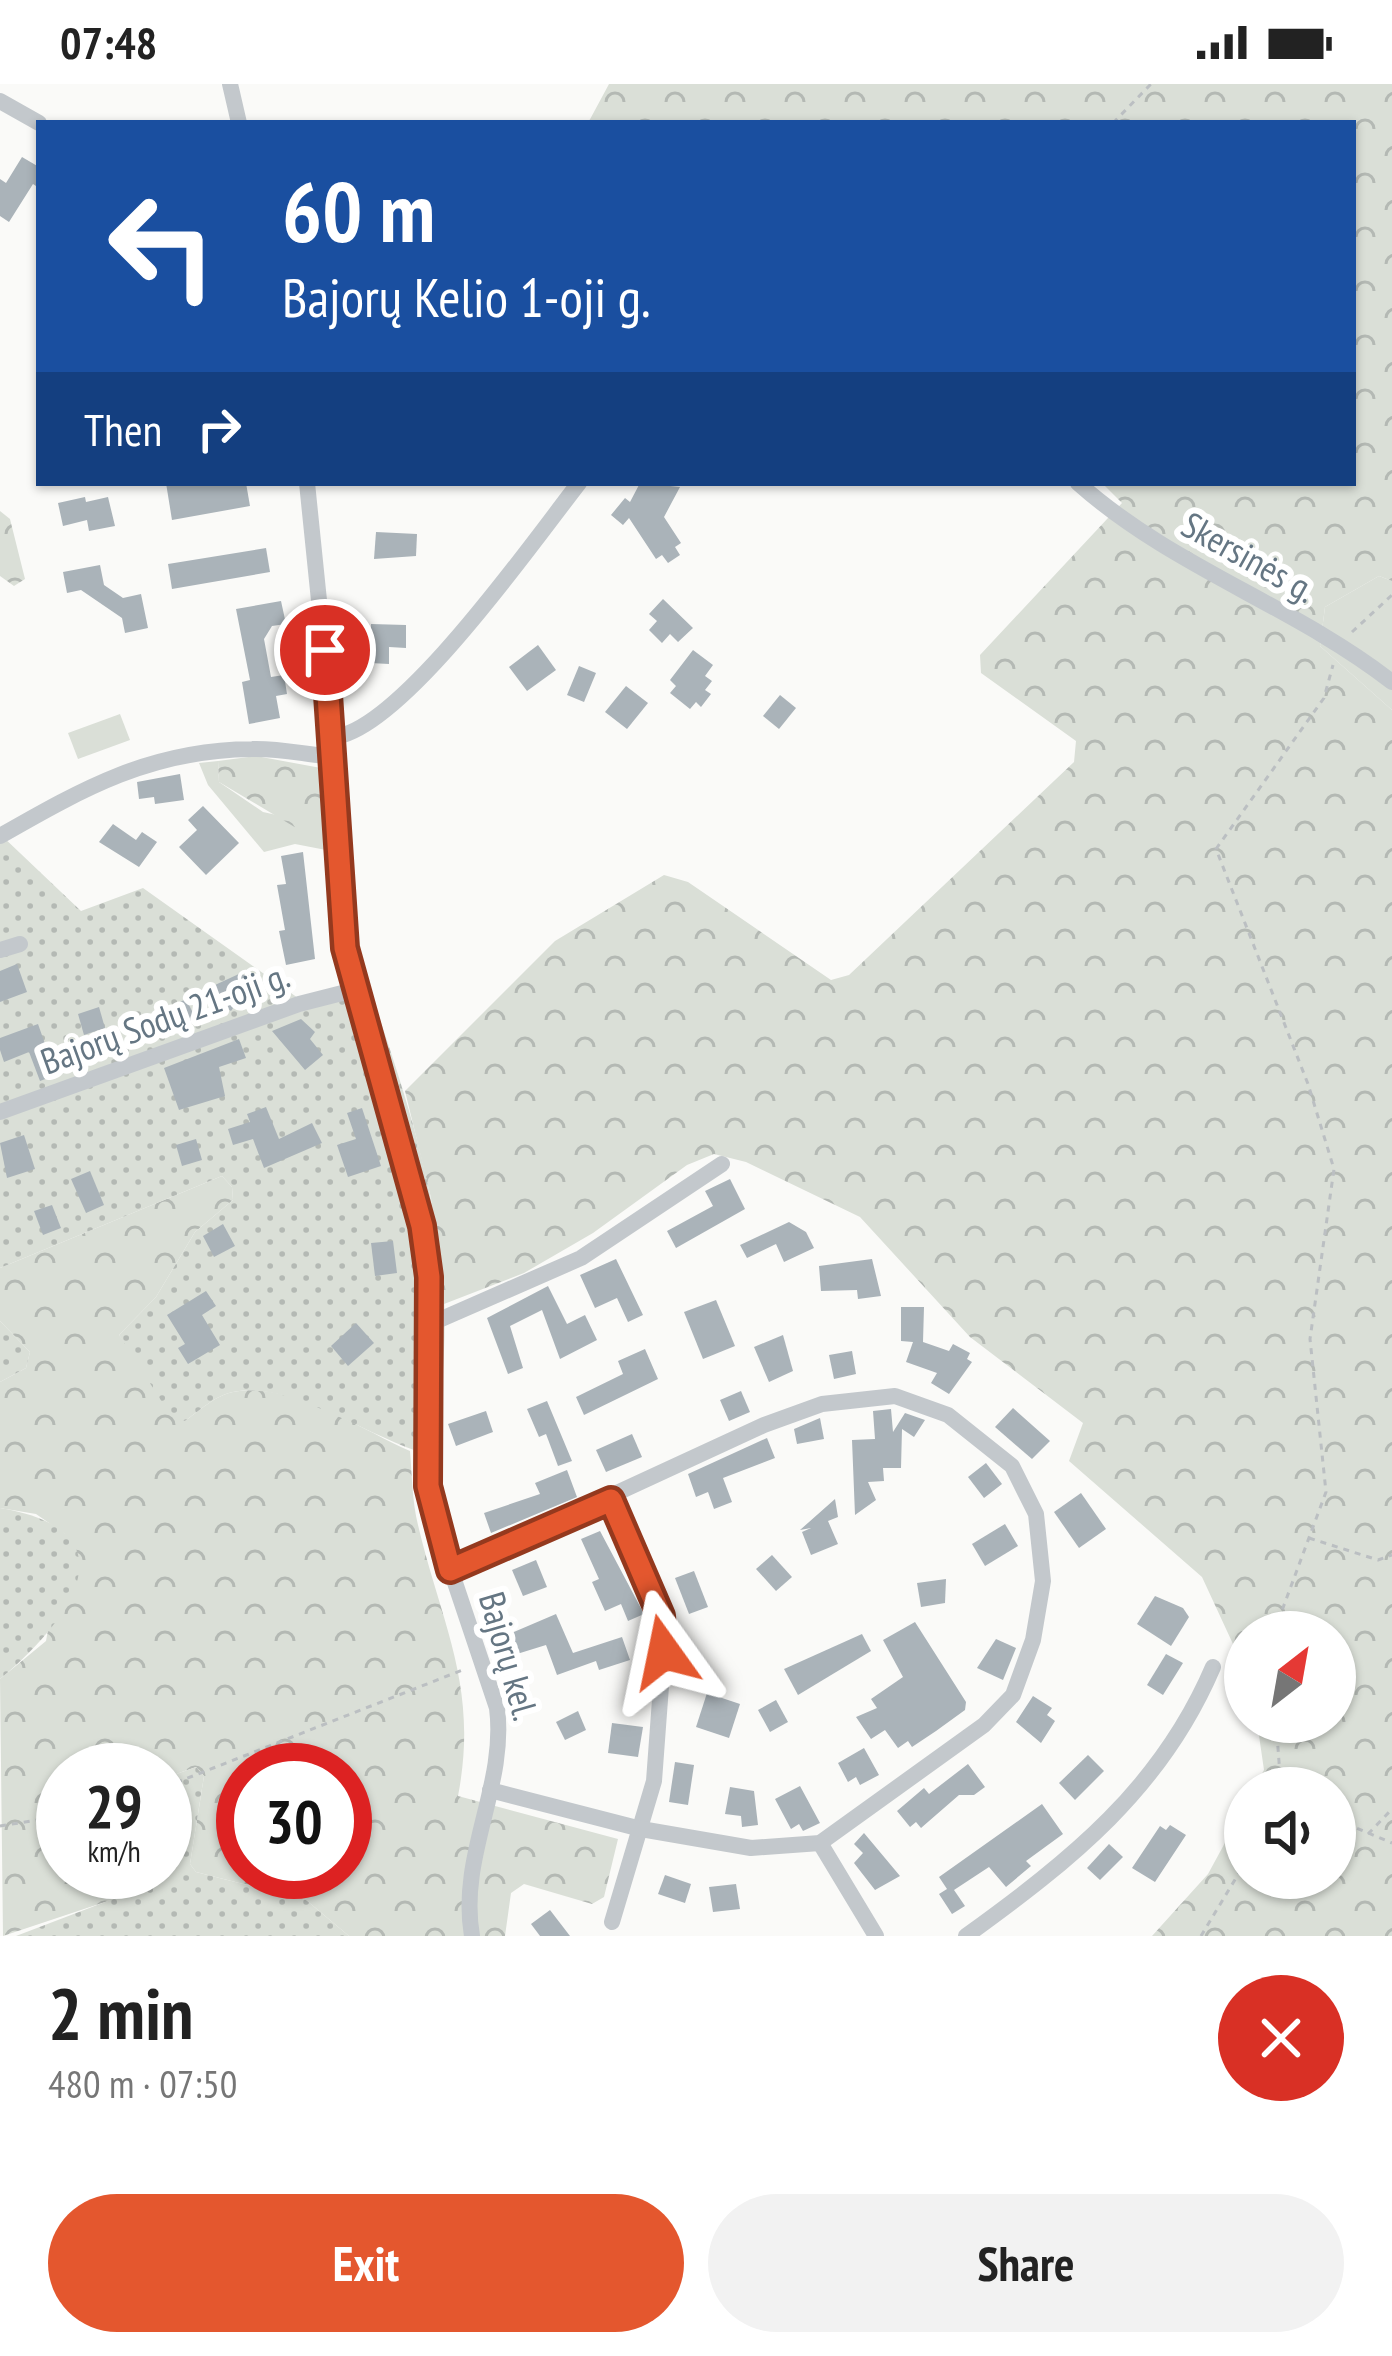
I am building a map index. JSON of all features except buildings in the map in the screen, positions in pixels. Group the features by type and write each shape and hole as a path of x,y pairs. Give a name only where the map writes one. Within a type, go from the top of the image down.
{"street":[{"path":"230,84 237,120"},
{"path":"0,101 36,121"},
{"name":"Bajorų kel.","path":"307,486 335,757 340,908 353,990 412,1183 429,1277 428,1486 500,1735 473,1858 472,1936"},
{"path":"333,736 357,731 438,659 577,486"},
{"name":"Skersinės g.","path":"1081,486 1128,528 1340,644 1392,682"},
{"path":"0,836 62,797 134,767 249,749 335,757"},
{"path":"0,950 20,944"},
{"name":"Bajorų Sodų 21-oji g.","path":"0,1112 299,1004 353,990"},
{"path":"430,1324 580,1258 722,1163"},
{"path":"450,1570 611,1500 700,1451 783,1418 822,1404 896,1396 947,1415 1012,1466 1036,1514 1043,1581 1033,1640 1012,1695 984,1725 820,1843 751,1848 641,1829 490,1790"},
{"path":"611,1500 665,1632 654,1781 612,1922"},
{"path":"966,1936 1112,1822 1175,1743 1213,1667"},
{"path":"820,1843 876,1936"}],"path":[{"path":"1116,120 1150,84"},
{"path":"1282,1611 1326,1492 1310,1340 1334,1169 1308,1084 1216,849 1324,698 1340,644 1392,595"},
{"path":"1309,1538 1378,1560 1392,1556"},
{"path":"192,1776 482,1663"},
{"path":"1367,1834 1392,1809"},
{"path":"0,1826 36,1820"},
{"path":"1356,1829 1392,1843"},
{"path":"1202,1936 1224,1899"}],"green space":[{"path":"609,84 1392,84 1392,581 1379,576 1325,607 1320,646 1392,710 1392,1936 1152,1936 1208,1874 1224,1845 1224,1899 1356,1899 1356,1767 1264,1767 1260,1743 1356,1743 1356,1611 1224,1611 1224,1625 1202,1577 1069,1461 1083,1423 970,1337 860,1217 746,1162 714,1154 687,1165 593,1233 524,1273 444,1304 431,1198 405,1091 555,941 664,875 688,882 831,980 849,975 1074,762 1076,741 981,673 980,655 1122,503 1105,486 1356,486 1356,120 590,120"},
{"path":"0,511 10,519 25,579 14,586 0,576"},
{"path":"1379,576 1392,581 1392,710 1320,646 1325,607"},
{"path":"120,714 130,740 78,759 68,733"},
{"path":"256,756 321,768 328,783 331,827 326,831 314,825 303,832 219,782 218,761"},
{"path":"218,761 219,782 263,812 331,827 326,850 295,844 264,852 208,785 199,763"},
{"path":"0,834 81,911 143,888 298,998 366,979 414,1128 439,1243 445,1325 438,1457 308,1403 257,1391 220,1396 185,1421 171,1416 119,1335 156,1297 195,1232 233,1200 232,1187 222,1176 0,1268"},
{"path":"222,1176 232,1187 233,1200 195,1232 156,1297 119,1335 185,1421 227,1394 255,1390 324,1409 410,1451 416,1516 461,1689 464,1722 458,1796 618,1839 604,1897 592,1904 524,1884 511,1893 505,1936 349,1936 302,1899 372,1899 372,1743 216,1743 216,1877 192,1867 204,1776 192,1768 192,1743 36,1743 36,1899 114,1899 3,1936 0,1679 46,1641 65,1534 36,1514 0,1508 0,1382 26,1368 30,1352 0,1321 0,1268"},
{"path":"0,1321 30,1352 26,1368 0,1382"},
{"path":"0,1508 42,1520 68,1536 79,1557 77,1581 66,1606 0,1679"},
{"path":"192,1768 204,1776 192,1851"},
{"path":"192,1867 216,1877 216,1899 306,1900 349,1936 16,1936 113,1899 192,1899"}],"route":[{"path":"325,650 345,948 422,1226 429,1277 428,1486 450,1570 611,1500 661,1616 664,1652"}]}
